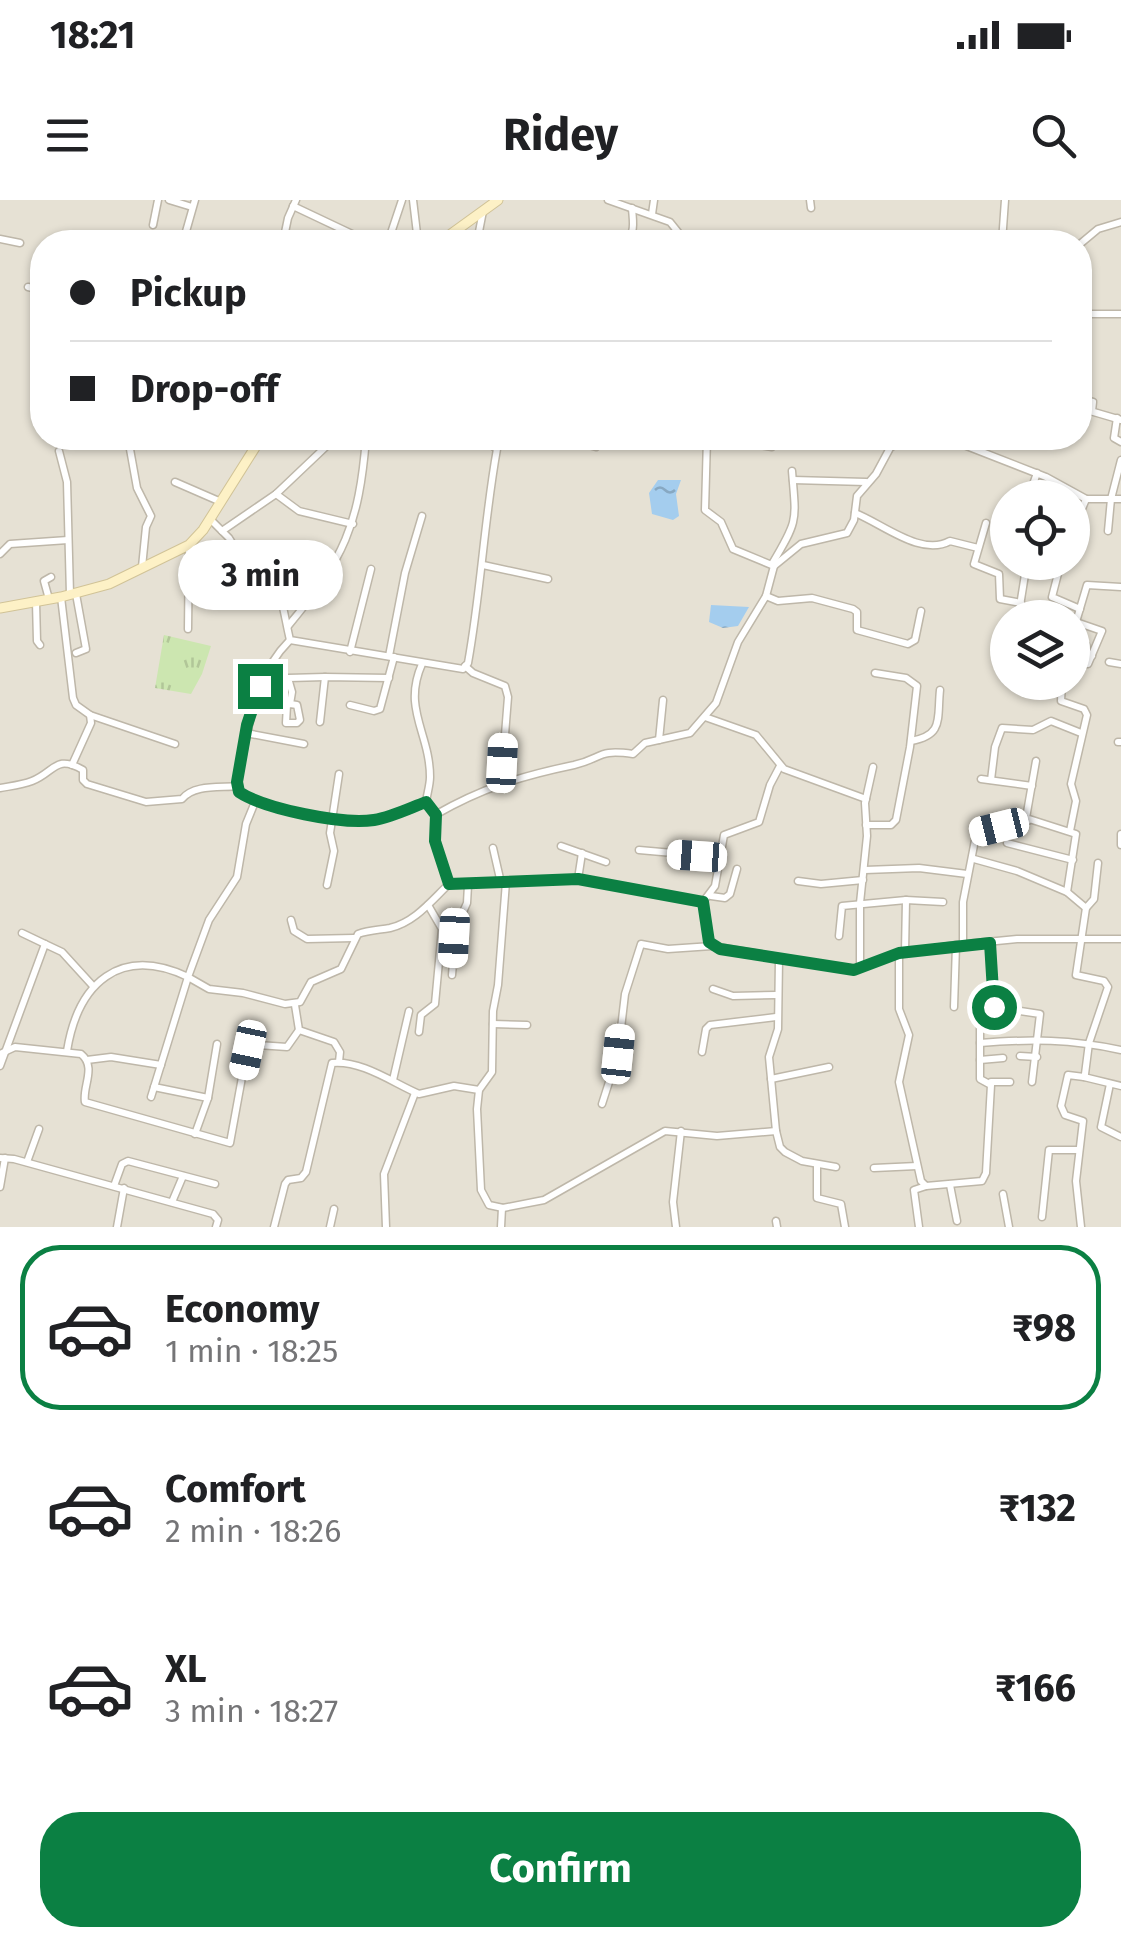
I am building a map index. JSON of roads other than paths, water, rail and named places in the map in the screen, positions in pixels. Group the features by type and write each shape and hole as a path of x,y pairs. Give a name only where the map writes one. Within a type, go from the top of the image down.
{"main road":[{"path":"457,230 498,200"},
{"path":"0,608 109,584 189,545 254,450"}],"street":[{"path":"152,225 158,200"},
{"path":"169,200 194,204 186,230"},
{"path":"392,230 402,200"},
{"path":"413,200 417,230"},
{"path":"608,200 652,214 670,222 676,230"},
{"path":"652,214 654,200"},
{"path":"1003,230 1005,200"},
{"path":"286,230 294,202 346,230"},
{"path":"632,208 633,230"},
{"path":"479,230 483,211"},
{"path":"1092,234 1121,222"},
{"path":"0,239 20,242"},
{"path":"1092,314 1121,314"},
{"path":"1092,402 1092,411 1119,419 1114,438 1121,442"},
{"path":"130,450 136,488 151,516 146,527 142,568"},
{"path":"222,531 276,494 322,450"},
{"path":"288,626 346,544 353,524 364,450"},
{"path":"290,640 463,669 484,565 486,502 496,450"},
{"path":"708,450 705,510 722,522 733,549 773,565"},
{"path":"773,565 802,544 847,534 856,514 857,496 876,474 889,450"},
{"path":"978,450 1051,480"},
{"path":"60,452 67,482 72,698 90,715 175,744"},
{"path":"1108,531 1110,499 1121,460"},
{"path":"1036,480 1038,473"},
{"path":"436,815 466,796 545,769 581,763 602,752 633,754 645,744 683,736 716,704 738,642 766,596 773,565 793,528 796,514 792,475 867,482"},
{"path":"175,482 221,502"},
{"path":"276,494 299,511 353,524"},
{"path":"1090,499 1121,498"},
{"path":"856,514 886,531 928,546 940,547 950,541 978,548"},
{"path":"350,705 378,710 388,678 405,573 422,516"},
{"path":"210,519 242,559 269,568 282,593 283,618 290,640"},
{"path":"986,523 975,566 990,571"},
{"path":"0,554 10,544 68,540"},
{"path":"188,629 189,545"},
{"path":"484,565 548,580"},
{"path":"316,567 330,570"},
{"path":"350,652 370,569"},
{"path":"49,600 44,582 51,577"},
{"path":"999,580 998,596 1020,608 1024,580"},
{"path":"1056,580 1052,597 1059,600"},
{"path":"1083,600 1089,583 1121,587"},
{"path":"69,595 86,649 76,653"},
{"path":"766,596 778,600 812,598 853,609 857,612 858,630 908,644 915,640 922,611"},
{"path":"36,602 40,645"},
{"path":"1090,627 1102,631 1090,660"},
{"path":"290,640 274,656 254,705 246,733 239,792 255,802 296,812 376,820 426,802"},
{"path":"1110,662 1121,664"},
{"path":"422,664 413,694 429,768 426,802 436,815 435,841 449,884"},
{"path":"466,666 474,674 503,683 508,697 501,785"},
{"path":"866,825 894,823 911,741 916,683 876,673"},
{"path":"320,722 325,677"},
{"path":"282,739 288,678 388,678"},
{"path":"911,741 928,738 935,731 940,690"},
{"path":"658,740 663,700"},
{"path":"1061,700 1087,711 1071,784 1076,808 1070,831"},
{"path":"254,705 297,705 300,720 286,722"},
{"path":"72,765 90,715"},
{"path":"705,717 756,735 780,766 866,799"},
{"path":"991,780 995,746 1002,728 1033,730 1051,721 1081,733"},
{"path":"246,733 304,744"},
{"path":"1028,820 1036,761"},
{"path":"0,788 32,781 58,764 83,770 86,784 146,802 174,801 199,789 238,786"},
{"path":"712,946 706,899 715,886 718,857 727,832 759,822 780,766"},
{"path":"860,968 866,799 873,767"},
{"path":"326,885 334,851 330,840 339,774"},
{"path":"981,778 1032,786"},
{"path":"151,1097 209,920 237,878 246,824 255,802"},
{"path":"954,1007 967,874 979,832 1028,820 1076,834 1068,892"},
{"path":"1121,834 1121,845"},
{"path":"1006,843 1073,860"},
{"path":"561,846 606,862"},
{"path":"493,848 504,882 492,1072 479,1090 477,1109 482,1190 489,1204 502,1208 544,1200 665,1131 717,1136 776,1131"},
{"path":"639,850 718,857"},
{"path":"578,879 582,854"},
{"path":"974,860 1017,871 1068,892 1086,908"},
{"path":"1084,1077 1089,1043 1108,984 1076,975 1080,936 1086,908 1094,899 1098,863"},
{"path":"865,870 919,868 967,874"},
{"path":"292,920 294,931 307,939 354,938 367,930 392,928 428,906 449,884 578,879 706,899 725,898 730,894 737,869"},
{"path":"798,881 821,884 863,880"},
{"path":"452,975 456,928 467,903 468,884"},
{"path":"906,900 899,1008 909,1035 900,1082 917,1166 926,1186"},
{"path":"839,936 840,909 860,903 944,902"},
{"path":"419,1032 420,1016 435,1004 442,929 428,906"},
{"path":"22,934 62,952 93,986"},
{"path":"67,1051 84,994 126,966 136,964 188,977 208,989 295,1005 306,996 311,982 342,969 354,938"},
{"path":"602,1104 618,1054 624,994 641,944 668,949 712,946 779,959 860,968 902,952 1016,938 1121,939"},
{"path":"990,943 994,1007"},
{"path":"0,1066 45,944"},
{"path":"779,959 777,1034 769,1057 780,1146 785,1152 836,1167"},
{"path":"713,990 734,996 776,995"},
{"path":"87,1060 85,1102 230,1143 248,1050 258,1045 288,1047 299,1030 295,1005"},
{"path":"1010,1082 980,1079 981,1011 994,1007 1037,1011 1039,1038 1032,1082"},
{"path":"393,1080 409,1011"},
{"path":"702,1052 710,1024 776,1017"},
{"path":"493,1024 527,1025"},
{"path":"299,1030 334,1042 340,1052 339,1062"},
{"path":"980,1043 1039,1038 1121,1050"},
{"path":"195,1134 208,1098 217,1044"},
{"path":"0,1054 15,1048 67,1051 87,1060 111,1057 161,1064"},
{"path":"1020,1056 1037,1057"},
{"path":"980,1060 1003,1058"},
{"path":"274,1227 285,1184 306,1172 332,1064 339,1062 393,1080 414,1093 428,1094 454,1086 479,1090"},
{"path":"771,1079 828,1067"},
{"path":"1081,1227 1076,1181 1083,1121 1065,1114 1061,1106 1068,1075 1121,1086"},
{"path":"919,1227 914,1190 985,1178 989,1082"},
{"path":"1110,1084 1101,1127 1121,1138"},
{"path":"154,1087 208,1098"},
{"path":"386,1227 384,1174 414,1093"},
{"path":"27,1162 39,1129"},
{"path":"676,1227 673,1202 681,1131"},
{"path":"1042,1217 1049,1150 1079,1150"},
{"path":"0,1187 2,1158 27,1162 216,1216 216,1227"},
{"path":"114,1186 126,1161 215,1184"},
{"path":"817,1164 817,1198 841,1204 845,1227"},
{"path":"874,1168 917,1166"},
{"path":"172,1202 183,1176"},
{"path":"950,1185 956,1221"},
{"path":"117,1227 124,1188"},
{"path":"1003,1194 1009,1227"},
{"path":"502,1208 502,1227"},
{"path":"330,1227 334,1209"}],"water":[{"path":"658,480 681,480 676,494 679,516 673,520 652,514 649,493"},
{"path":"711,605 749,607 738,626 723,628 709,622"}]}
